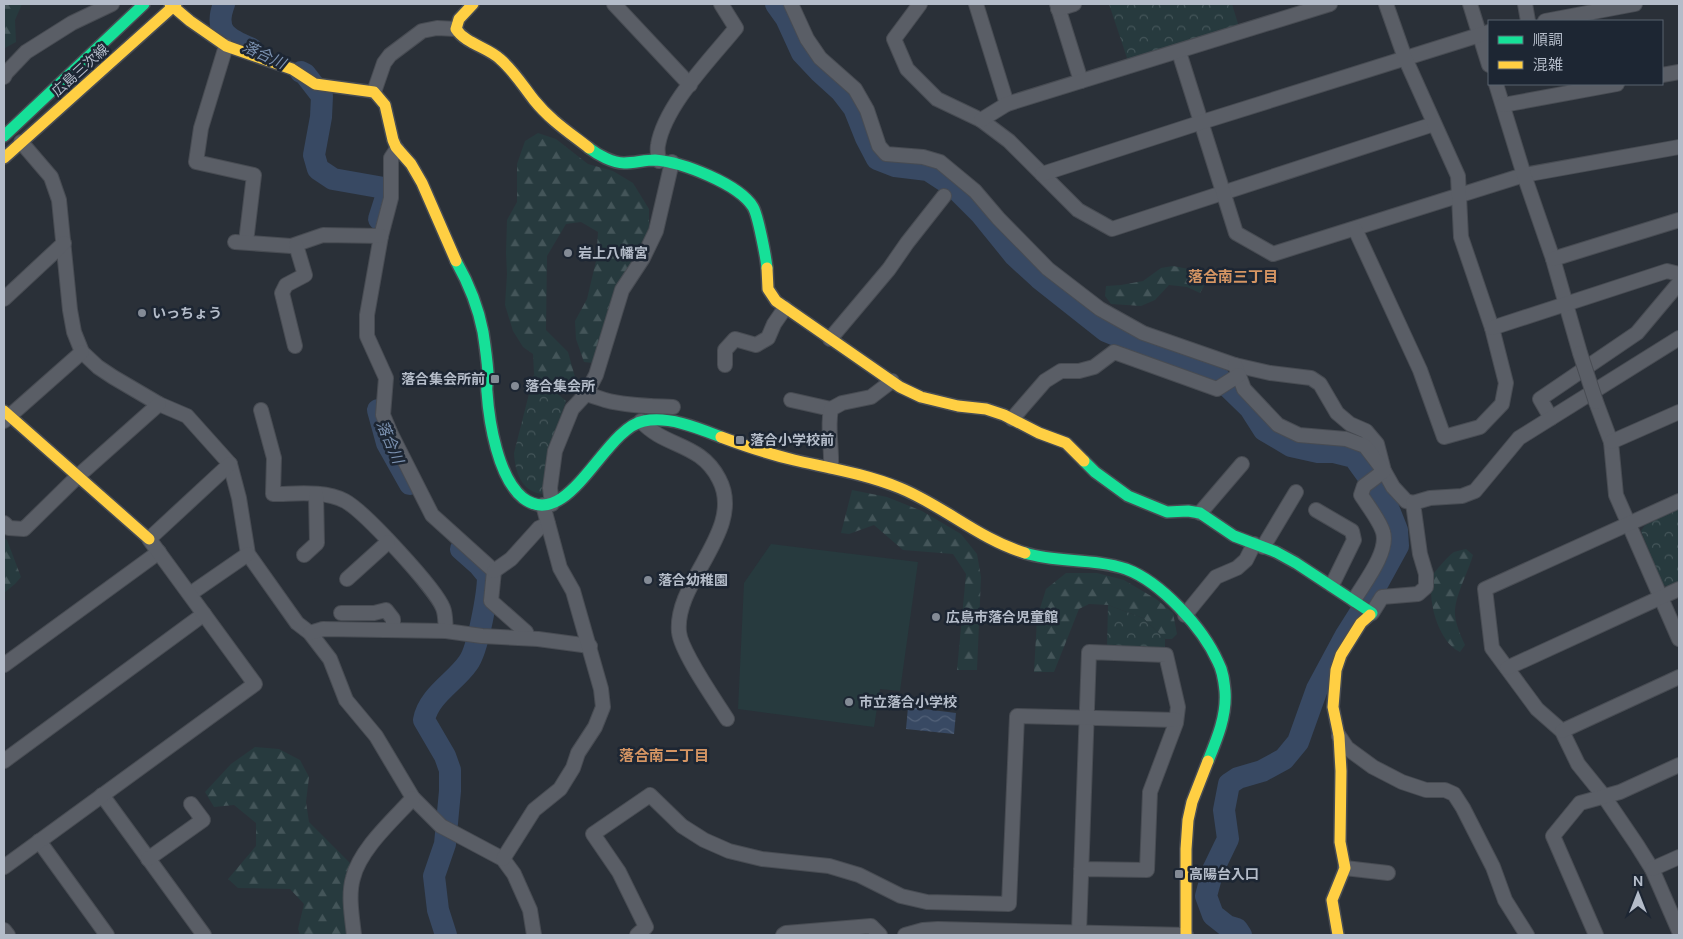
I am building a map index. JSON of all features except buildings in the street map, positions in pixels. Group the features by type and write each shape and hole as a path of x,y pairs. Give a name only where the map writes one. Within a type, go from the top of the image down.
{"street":[{"path":"4,77 26,52 72,23 112,4"},
{"name":"広島三次線","path":"4,136 144,4"},
{"path":"456,29 459,19 473,4"},
{"path":"614,4 690,85"},
{"path":"503,859 534,810 560,789 573,768 578,753 595,727 603,707 601,689 590,646 573,590 560,568 548,524 547,504 555,451 572,409 586,394 596,375 622,290 643,258 656,231 666,162 658,147 663,130 675,106 690,85 736,28 721,4"},
{"path":"790,4 820,58 855,89 867,110 879,146 886,154 923,157 940,162 975,191 998,218 1048,269 1100,310 1232,377 1278,425 1299,435 1346,439 1365,446 1374,478 1393,487 1406,501 1413,503 1430,498 1462,496 1475,491 1519,438 1679,338"},
{"path":"920,4 894,39 907,69 937,98 981,120 1009,141 1078,210 1112,229 1434,124"},
{"path":"976,4 1008,104"},
{"path":"1074,4 1058,6 1081,81"},
{"path":"981,120 1008,104 1330,4"},
{"path":"1355,229 1420,370 1444,437 1480,427 1502,404 1506,382 1492,328 1461,237 1458,176 1404,58 1386,4"},
{"path":"1470,4 1484,33 1488,59"},
{"path":"1525,4 1528,20"},
{"path":"1550,20 1635,4"},
{"path":"173,5 190,21 226,46 292,69 315,84 374,92 382,98 388,109 394,143 411,164 429,198 457,265 466,278 474,297 484,339 488,377 487,389 492,423 507,477 515,490 526,500 547,504 555,503 569,494 616,437 628,426 639,422 660,420 679,423 763,452 869,477 904,490 993,540 1016,550 1035,556 1102,563 1125,568 1144,577 1185,615 1200,632 1215,652 1224,674 1226,697 1224,717 1219,734 1188,818 1186,835 1186,935 1079,932 1001,933 931,930 905,935"},
{"name":"広島三次線","path":"4,158 173,5"},
{"path":"374,92 384,64 390,55 422,31 437,28 456,29"},
{"path":"456,29 461,36 495,54 513,70 534,100 552,120 597,154 622,163 666,162 709,176 741,194 754,208 766,260 768,289 776,301 892,382 921,397 958,406 986,409 1066,443 1095,472 1128,496 1167,512 1188,511 1200,513 1234,536 1259,545 1296,563 1370,611"},
{"path":"1042,174 1484,33"},
{"path":"226,46 201,128 196,162 254,175 241,242 291,246 323,235 380,236"},
{"path":"1179,52 1236,233 1273,254 1524,175 1679,147"},
{"path":"1663,75 1679,72"},
{"path":"1496,85 1524,175 1553,259 1580,353 1611,442 1616,495 1679,639"},
{"path":"1503,105 1612,85"},
{"path":"21,142 51,176 59,200 70,310 74,332 82,352 98,367 159,404 187,416 230,464 239,498 248,554 297,623 310,633 330,659 346,700 376,736 412,798 446,828 503,859 514,874 530,910 534,935"},
{"path":"397,149 392,158 392,198 380,236 367,315 367,336 386,378 383,416 432,515 494,571"},
{"path":"830,339 889,269 907,242 944,196"},
{"path":"1553,259 1679,220"},
{"path":"4,299 64,243"},
{"path":"295,346 282,293 286,285 305,275 296,245"},
{"path":"1492,328 1667,271 1679,274"},
{"path":"1551,418 1540,399 1637,332 1679,283"},
{"path":"725,365 725,350 735,338 756,345 768,338 774,324 785,308"},
{"path":"4,867 255,684 149,539 5,416 82,352"},
{"path":"1012,419 1045,381 1062,371 1079,371 1094,367 1114,352 1217,389 1232,377 1270,373 1310,378 1320,384 1338,413 1350,424 1366,431 1377,444 1374,478 1361,495 1383,532 1384,542 1382,553 1356,601"},
{"path":"791,400 831,409 842,403 871,397 892,382"},
{"path":"586,394 604,400 633,405 673,407"},
{"path":"4,523 9,528 24,529 77,477 159,404"},
{"path":"633,405 639,422 650,431 697,452 711,466 720,479 725,496 724,515 679,616 680,634 684,647 727,719"},
{"path":"831,409 829,420 832,454 831,467"},
{"path":"261,410 274,458 273,494 324,494 344,500 363,514 434,592 444,609 446,631"},
{"path":"1611,442 1679,412"},
{"path":"149,539 230,464"},
{"path":"1200,513 1242,464"},
{"path":"1185,615 1216,577 1237,568 1246,560 1259,545 1296,492"},
{"path":"304,555 317,543 316,494"},
{"path":"1679,501 1485,589 1492,648 1537,709 1562,731 1578,764 1638,845 1652,869 1679,931"},
{"path":"1338,935 1332,900 1345,868 1340,842 1341,771 1339,736 1333,707 1336,670 1341,656 1361,623 1382,597 1418,594 1426,587 1426,574 1420,554 1413,503"},
{"path":"1316,510 1352,531 1354,540 1332,585"},
{"path":"528,638 526,632 491,601 494,571 511,559 539,528 548,524"},
{"path":"347,579 388,542"},
{"path":"4,665 158,552"},
{"path":"190,594 248,554"},
{"path":"1507,668 1679,589"},
{"path":"341,613 386,610 393,619 393,630"},
{"path":"4,761 204,614"},
{"path":"310,633 323,629 446,631 476,636 528,638 590,646"},
{"path":"1079,932 1081,869 1086,717 1089,652 1166,655 1178,707 1176,720 1150,792 1147,870 1081,869"},
{"path":"1562,731 1679,677"},
{"path":"637,935 646,927 620,872 594,834 650,796 682,826 704,840 728,851 762,859 829,866 859,875 901,896 927,902 1010,904 1016,716 1176,720"},
{"path":"1339,736 1347,748 1373,768 1402,782 1426,790 1445,790 1454,794 1464,808 1493,867 1505,900 1527,935"},
{"path":"1596,935 1553,836 1580,803 1620,792 1679,765"},
{"path":"102,795 204,935"},
{"path":"354,935 351,906 352,878 370,846 412,798"},
{"path":"148,859 203,820 191,804"},
{"path":"38,841 107,935"},
{"path":"1652,869 1679,857"},
{"path":"1345,868 1388,874"},
{"path":"783,935 786,933 871,926 880,935"},
{"path":"4,930 8,935"}],"green space":[{"path":"4,4 22,4 15,20 16,42 5,48 4,47"},
{"path":"1109,4 1232,4 1239,27 1128,61"},
{"path":"538,133 556,139 588,164 613,171 633,183 649,209 649,227 640,253 620,280 593,363 584,362 576,339 575,321 587,299 596,261 598,232 581,222 566,224 547,256 546,330 568,352 575,377 574,393 557,394 534,374 533,354 523,347 513,331 505,305 507,220 517,202 517,164 525,141"},
{"path":"1173,266 1189,269 1204,286 1200,293 1187,287 1169,285 1155,300 1141,306 1111,304 1105,296 1106,286 1143,281 1161,268"},
{"path":"534,374 566,401 548,453 542,494 529,489 520,480 514,453"},
{"path":"852,490 887,497 922,511 961,534 977,554 981,577 977,670 957,670 966,574 953,554 903,550 874,525 849,534 841,533"},
{"path":"1679,509 1679,583 1670,587 1663,585 1641,531 1645,525"},
{"path":"4,538 7,540 21,577 4,593"},
{"path":"771,544 918,562 900,691 880,689 874,727 738,709 744,583"},
{"path":"1466,549 1473,555 1455,608 1456,623 1465,645 1460,652 1452,647 1440,629 1433,607 1431,585 1433,575 1446,559 1454,552"},
{"path":"1066,573 1097,573 1124,580 1156,599 1173,613 1177,634 1172,639 1165,639 1143,618 1108,605 1089,604 1079,609 1054,672 1034,672 1037,618 1046,589"},
{"path":"1108,605 1143,618 1165,639 1165,649 1107,647"},
{"path":"255,747 279,749 300,760 309,777 306,802 309,822 350,863 348,880 350,935 300,935 298,929 304,904 290,889 238,888 228,879 256,846 256,823 234,805 214,807 205,792 231,764"}],"water":[{"path":"908,707 956,713 954,734 906,729"}],"waterway":[{"name":"落合川","path":"224,4 220,22 225,34 236,42 252,49"},
{"path":"776,4 786,18 802,53 841,91 854,108 877,159 895,166 928,170 954,187 981,214 1015,256 1039,278 1106,331 1218,377 1250,408 1264,430 1291,446 1354,457 1385,500 1397,530 1398,546 1317,689 1298,742 1284,759 1262,771 1238,778 1229,784 1224,810 1228,839 1213,870 1206,896 1213,915 1227,926 1237,929 1241,935"},
{"name":"落合川","path":"301,72 305,74 322,96 321,117 314,155 318,169 333,179 384,188 386,197 379,219"},
{"name":"落合川","path":"378,410 387,443 410,484"},
{"name":"落合川","path":"446,935 438,910 434,876 445,844 450,770 445,756 424,720 436,696 468,663 472,656 482,621 488,576 461,549"}],"traffic: fast":[{"path":"4,136 144,4"},
{"path":"589,148 606,158 620,163 655,160 680,165 709,176 736,190 746,198 755,212 762,237 767,268"},
{"path":"456,261 472,295 483,332 488,373 488,404 496,449 507,477 514,489 523,498 540,505 556,502 571,491 629,428 644,421 673,421 721,437"},
{"path":"1084,461 1095,472 1128,496 1167,512 1188,511 1200,513 1234,536 1276,552 1372,613 1370,615"},
{"path":"1025,553 1050,558 1101,563 1126,569 1139,575 1167,595 1192,621 1211,649 1221,669 1224,684 1223,718 1208,761"}],"traffic: slow":[{"path":"170,4 190,21 226,46 292,69 315,84 374,92 385,105 396,147 411,164 422,183 456,261"},
{"path":"4,158 176,4"},
{"path":"473,4 459,19 456,29 460,34 500,59 547,114 589,148"},
{"path":"767,268 768,289 776,301 900,387 921,397 958,406 986,409 1004,415 1039,433 1066,443 1084,461"},
{"path":"4,411 149,539"},
{"path":"721,437 775,455 887,483 916,495 992,539 1025,553"},
{"path":"1338,935 1332,900 1345,868 1340,842 1341,771 1339,736 1333,707 1336,670 1341,655 1361,623 1370,615"},
{"path":"1186,935 1188,820 1192,802 1208,761"}],"place":[{"name":"岩上八幡宮","path":"568,253"},
{"name":"いっちょう","path":"142,313"},
{"name":"落合集会所前","path":"495,379"},
{"name":"落合集会所","path":"515,386"},
{"name":"落合小学校前","path":"740,440"},
{"name":"落合幼稚園","path":"648,580"},
{"name":"広島市落合児童館","path":"936,617"},
{"name":"市立落合小学校","path":"849,702"},
{"name":"高陽台入口","path":"1179,874"}],"district":[{"name":"落合南三丁目","path":"1233,277"},
{"name":"落合南二丁目","path":"664,756"}]}
